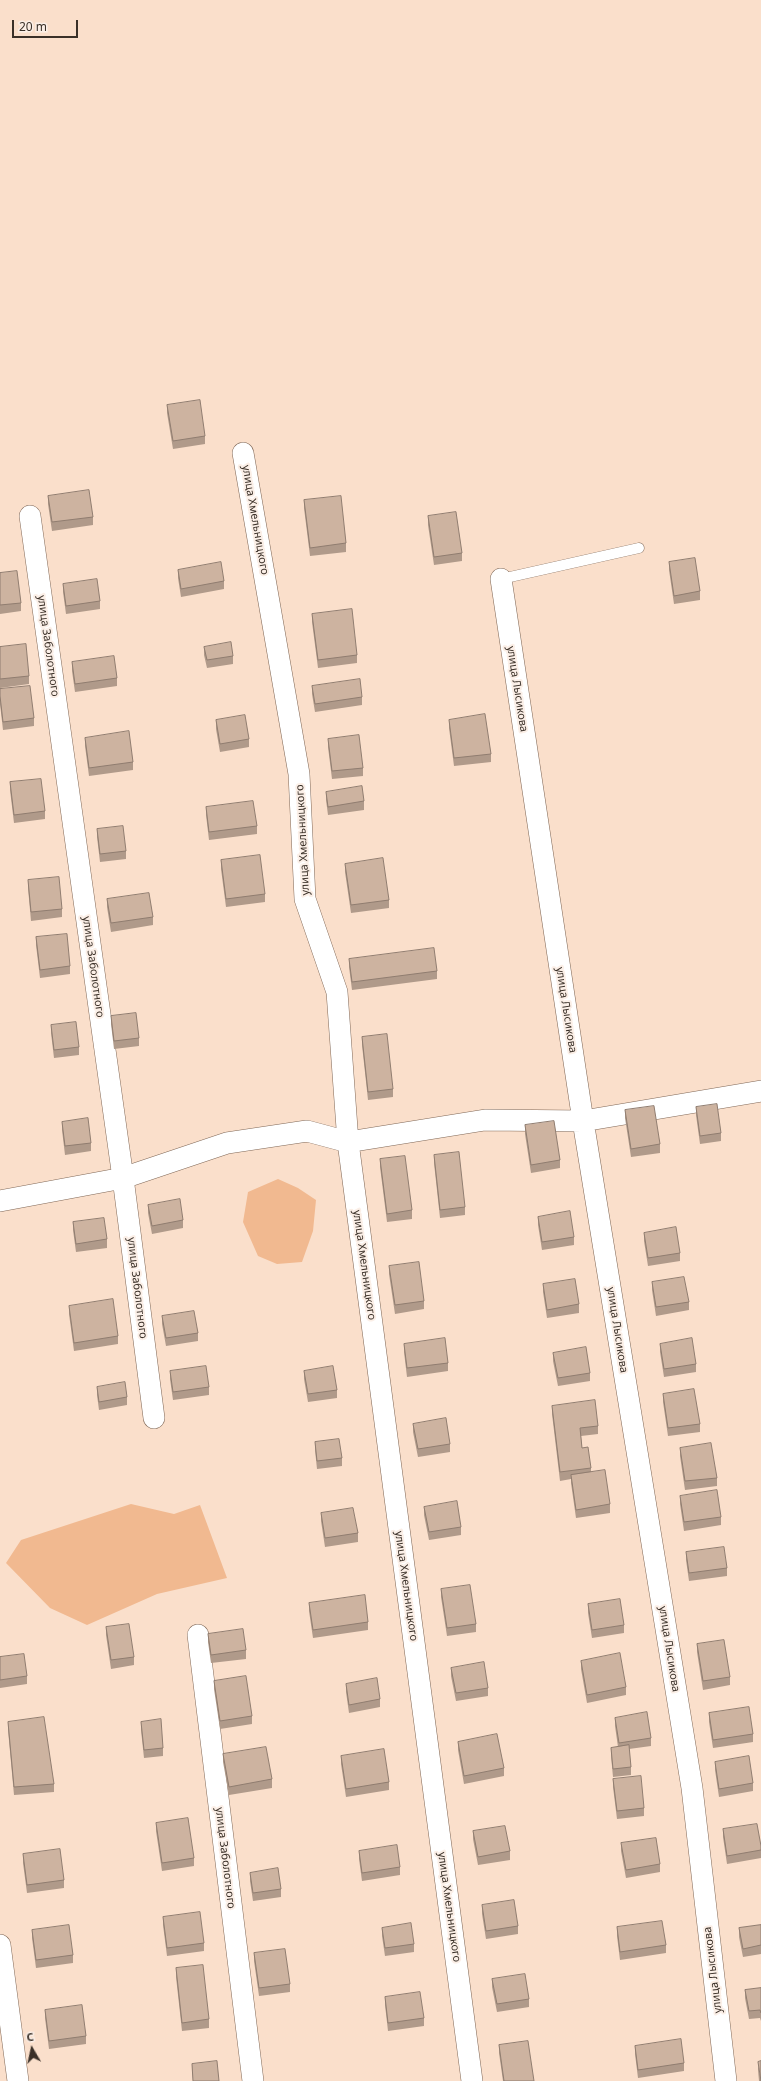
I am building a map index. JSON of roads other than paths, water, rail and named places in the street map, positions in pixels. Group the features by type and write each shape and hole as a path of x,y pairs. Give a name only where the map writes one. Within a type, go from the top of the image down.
{"street":[{"name":"улица Хмельницкого","path":"243,453 299,774 305,899 337,992 348,1142 472,2081"},
{"name":"улица Заболотного","path":"30,516 123,1178 154,1418"},
{"name":"улица Лысикова","path":"501,579 582,1121 692,1788 726,2081"},
{"path":"0,1201 123,1178 227,1143 307,1131 348,1142 485,1120 582,1121 761,1091"},
{"name":"улица Заболотного","path":"198,1635 253,2081"},
{"path":"0,1945 18,2081"}],"lane":[{"path":"501,579 639,548"}]}
